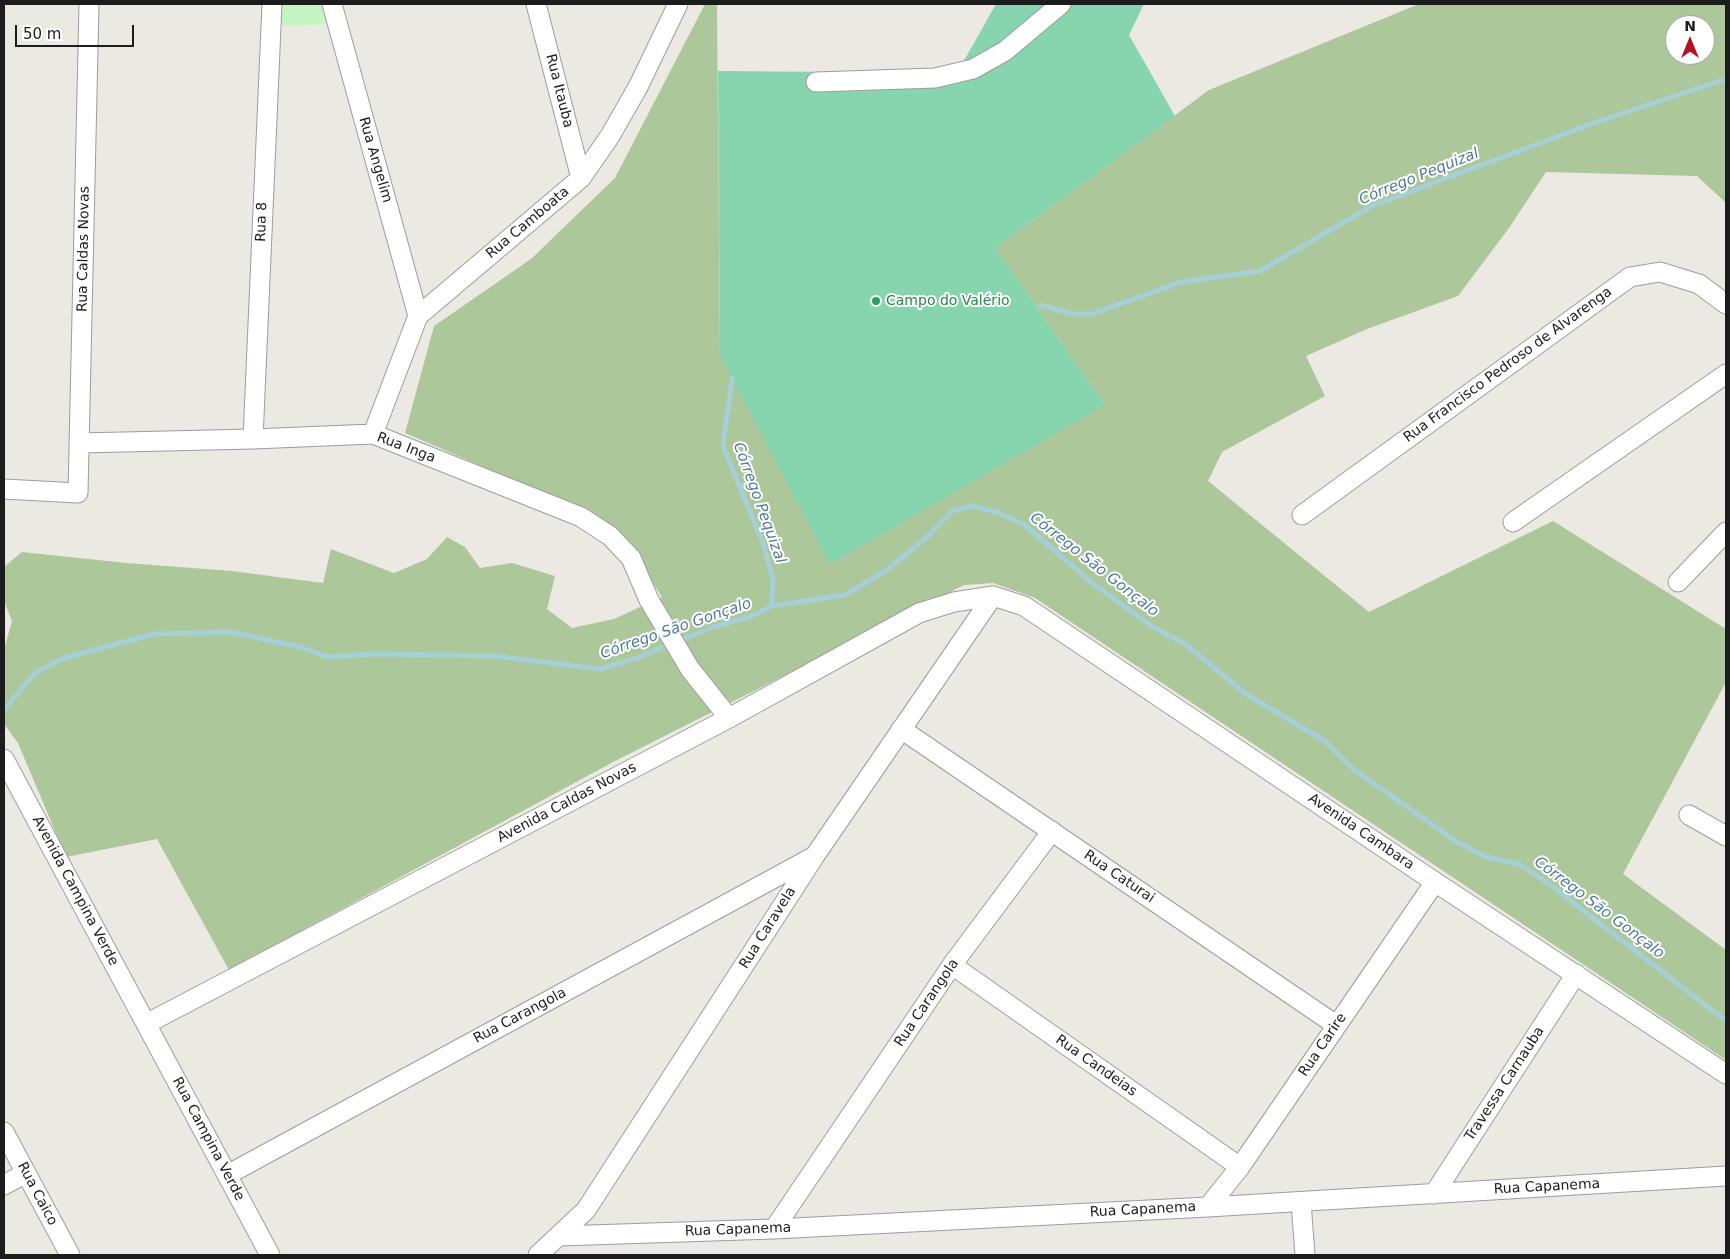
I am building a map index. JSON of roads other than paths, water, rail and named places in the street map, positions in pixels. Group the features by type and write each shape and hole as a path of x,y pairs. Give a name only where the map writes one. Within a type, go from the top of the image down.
{"street":[{"name":"Rua Caldas Novas","path":"4,489 77,493 80,443 89,4"},
{"name":"Rua 8","path":"253,440 272,4"},
{"name":"Rua Angelim","path":"332,4 418,316"},
{"name":"Rua Itauba","path":"536,4 581,178"},
{"name":"Rua Camboata","path":"373,434 418,316 581,178 610,136 638,87 678,4"},
{"path":"816,82 935,78 973,70 1005,51 1061,4"},
{"name":"Rua Francisco Pedroso de Alvarenga","path":"1302,515 1630,277 1660,272 1699,284 1726,304"},
{"path":"1514,522 1726,374"},
{"name":"Rua Inga","path":"80,443 253,440 373,434 581,517 610,536 631,558 649,600 690,669 729,718"},
{"path":"1678,582 1726,532"},
{"name":"Avenida Caldas Novas","path":"146,1024 729,718 919,613 954,602 993,596"},
{"name":"Rua Caravela","path":"549,1248 586,1210 814,857 993,596"},
{"name":"Avenida Cambara","path":"993,596 1024,606 1435,882 1726,1074"},
{"name":"Rua Caturai","path":"902,729 1336,1025"},
{"name":"Avenida Campina Verde","path":"4,759 12,791 146,1024"},
{"path":"1689,815 1726,836"},
{"name":"Rua Carangola","path":"774,1229 952,965 1052,831"},
{"name":"Rua Carangola","path":"227,1175 814,857"},
{"name":"Rua Carire","path":"1208,1207 1240,1167 1435,882"},
{"name":"Rua Candeias","path":"952,965 1240,1167"},
{"name":"Travessa Carnauba","path":"1434,1194 1576,974"},
{"name":"Rua Campina Verde","path":"146,1024 270,1255"},
{"name":"Rua Caico","path":"4,1132 70,1255"},
{"path":"4,1185 26,1173"},
{"name":"Rua Capanema","path":"549,1248 774,1229 1301,1202 1726,1176"},
{"path":"1301,1202 1305,1255"}],"waterway":[{"name":"Córrego Pequizal","path":"1040,305 1073,314 1092,314 1181,282 1260,271 1372,206 1591,124 1726,79"},
{"name":"Córrego Pequizal","path":"732,378 723,446 763,543 773,579 772,606"},
{"name":"Córrego São Gonçalo","path":"678,641 713,627 752,616 772,606 845,595 887,570 926,538 952,511 971,506 997,512 1025,525 1091,582 1153,627 1185,644 1246,694 1325,741 1352,768 1454,840 1486,857 1519,864 1545,881 1726,1021"},
{"name":"Córrego São Gonçalo","path":"4,710 35,673 61,659 154,634 231,632 300,647 327,657 374,654 495,656 600,669 637,658 670,644"}],"place":[{"name":"Campo do Valério","path":"876,301"}]}
